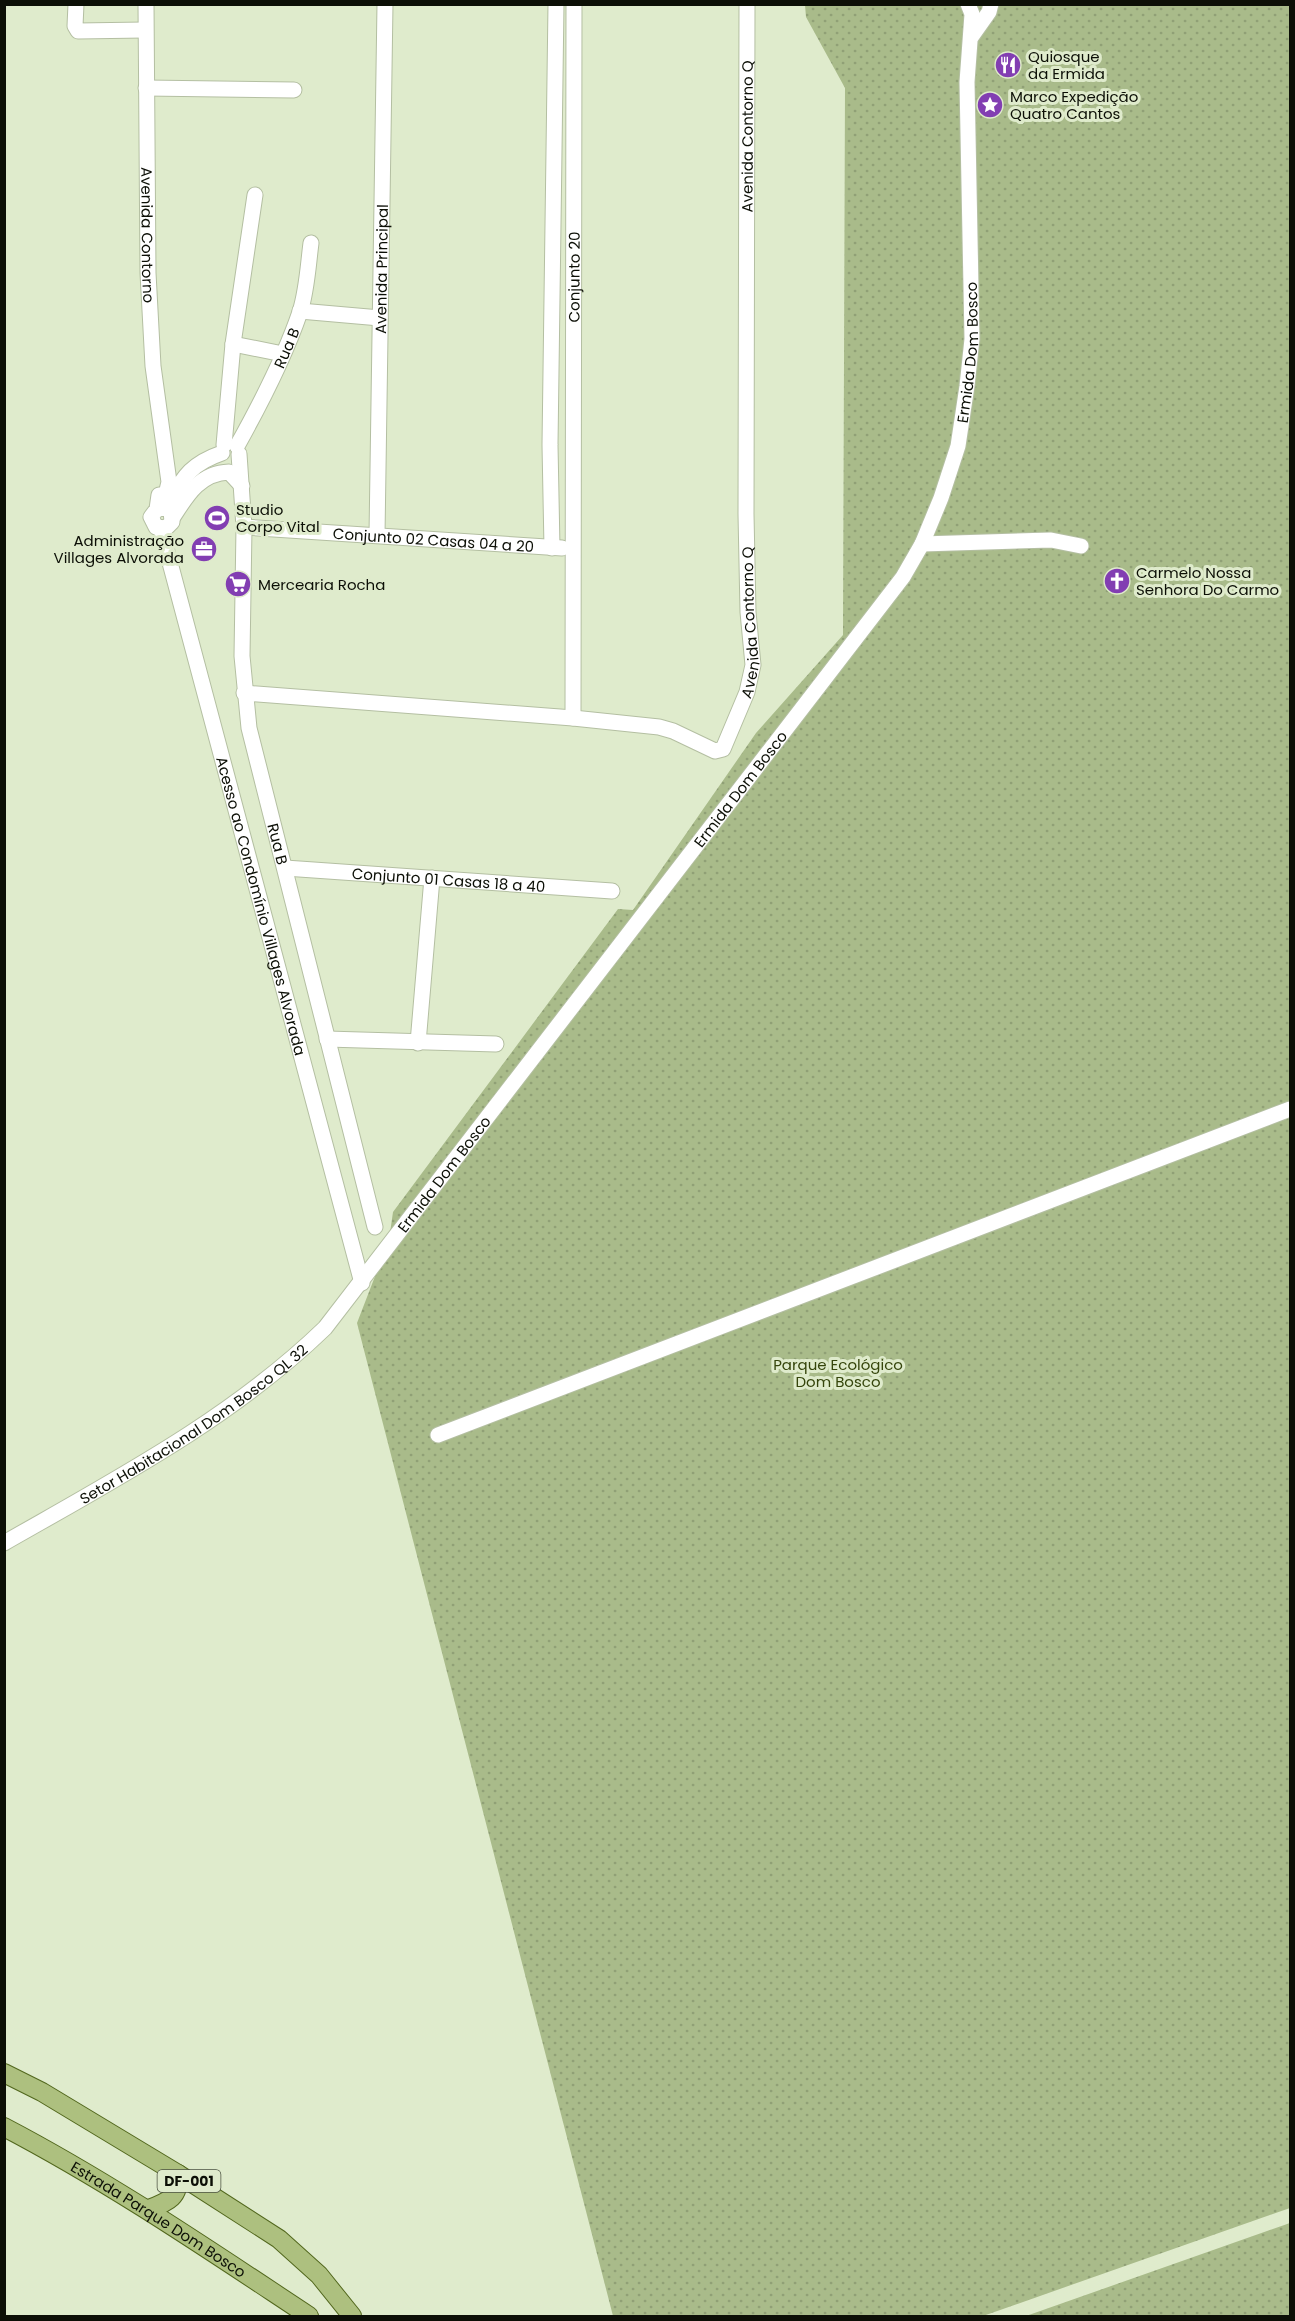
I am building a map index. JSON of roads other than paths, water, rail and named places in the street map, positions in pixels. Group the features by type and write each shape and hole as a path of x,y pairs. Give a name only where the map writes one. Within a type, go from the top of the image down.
{"main road":[{"name":"DF-001","path":"4,2073 42,2092 178,2174 279,2239 302,2257 352,2316"},
{"name":"Estrada Parque Dom Bosco","path":"4,2127 95,2176 309,2316"},
{"path":"149,2210 174,2197 179,2186 178,2174"}],"street":[{"path":"76,4 75,26 78,31 144,30"},
{"name":"Avenida Contorno","path":"146,4 144,30 150,321 153,366 166,466 165,510"},
{"name":"Avenida Principal","path":"377,535 385,4"},
{"name":"Conjunto 20","path":"552,548 550,445 556,4"},
{"name":"Conjunto 20","path":"573,718 574,4"},
{"name":"Avenida Contorno Q","path":"244,693 573,718 659,727 718,751 726,741 752,678 746,514 747,4"},
{"name":"Ermida Dom Bosco","path":"362,1283 530,1061 881,608 903,577 922,544 941,498 958,446 972,339 968,44 979,10"},
{"path":"556,32 560,57 570,57 574,52"},
{"path":"555,78 562,72 568,73 574,100"},
{"path":"146,88 294,90"},
{"path":"224,473 229,452 233,344 255,195"},
{"name":"Rua B","path":"311,243 306,286 300,311 284,354 229,452 242,486 244,526 241,637 244,693 252,744 375,1227"},
{"path":"300,311 380,318"},
{"path":"233,344 284,354"},
{"path":"224,473 229,452"},
{"path":"165,510 196,464 229,452"},
{"path":"165,510 206,477 224,473 242,486"},
{"name":"Acesso ao Condomínio Villages Alvorada","path":"165,510 152,518 153,523 161,529 362,1283"},
{"name":"Conjunto 02 Casas 04 a 20","path":"244,526 574,548"},
{"path":"922,544 1051,540 1081,546"},
{"name":"Conjunto 01 Casas 18 a 40","path":"285,868 612,891"},
{"path":"418,1043 432,878"},
{"path":"327,1039 496,1044"},
{"path":"438,1435 1290,1109"},
{"name":"Setor Habitacional Dom Bosco QL 32","path":"4,1543 199,1429 228,1409 298,1355 325,1328 362,1283"}],"place":[{"name":"Quiosque da Ermida","path":"1008,65"},
{"name":"Marco Expedição Quatro Cantos","path":"990,105"},
{"name":"Studio Corpo Vital","path":"217,518"},
{"name":"Administração Villages Alvorada","path":"204,549"},
{"name":"Carmelo Nossa Senhora Do Carmo","path":"1117,581"},
{"name":"Mercearia Rocha","path":"238,584"}],"park label":[{"name":"Parque Ecológico Dom Bosco","path":"838,1372"}]}
